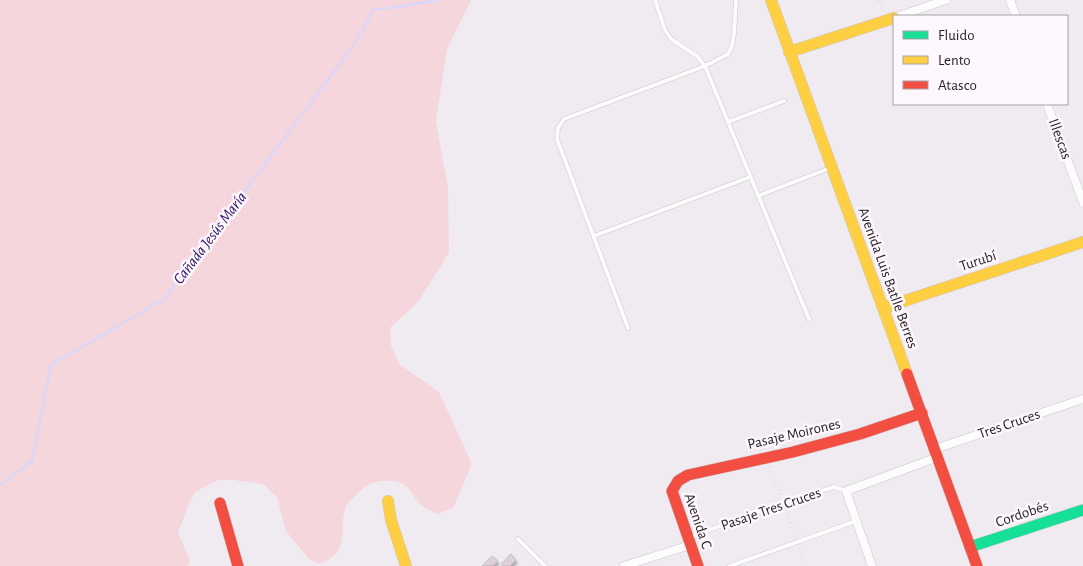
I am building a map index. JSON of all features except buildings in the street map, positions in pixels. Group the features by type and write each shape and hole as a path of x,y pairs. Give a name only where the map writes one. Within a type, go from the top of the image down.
{"street":[{"name":"Avenida Luis Batlle Berres","path":"771,0 977,566"},
{"path":"901,15 946,0"},
{"path":"1010,0 1016,15"},
{"path":"790,52 890,19"},
{"name":"Illescas","path":"1047,105 1083,202"},
{"name":"Turubí","path":"883,308 1083,242"},
{"name":"Tres Cruces","path":"936,453 1083,399"},
{"name":"Pasaje Moirones","path":"674,485 688,475 766,458 860,434 922,413"},
{"name":"Pasaje Tres Cruces","path":"846,491 936,453"},
{"name":"Avenida C","path":"674,485 672,491 674,498 698,566"},
{"path":"846,491 872,566"},
{"path":"388,501 391,520 406,566"},
{"path":"220,503 238,566"},
{"name":"Cordobés","path":"970,547 1083,510"},
{"path":"624,566 689,541"}],"lane":[{"path":"655,0 665,30 671,39 697,56 705,66 808,319"},
{"path":"628,328 557,139 558,128 564,119 705,66 728,54 732,46 736,0"},
{"path":"728,122 784,100"},
{"path":"758,196 832,167"},
{"path":"594,236 750,177"},
{"name":"Pasaje Tres Cruces","path":"689,541 783,503 834,487 846,491"},
{"path":"730,566 856,521"},
{"path":"518,539 545,566"}],"path":[{"path":"879,0 890,19"},
{"path":"766,458 806,566"}],"shaded area":[{"path":"0,0 471,0 447,49 436,121 448,189 449,253 418,302 390,328 391,345 399,364 439,392 472,464 453,508 437,514 420,504 408,488 399,482 381,481 372,483 360,491 346,506 340,547 330,559 319,564 309,559 286,531 277,497 263,484 218,480 195,492 178,533 190,560 188,566 0,566"}],"waterway":[{"name":"Cañada Jesús María","path":"0,485 32,461 51,365 164,299 353,46 374,9 392,8 437,0"}],"traffic: fast":[{"path":"970,547 1083,510"}],"traffic: slow":[{"path":"771,0 907,374"},
{"path":"789,52 893,18"},
{"path":"883,308 1083,242"},
{"path":"388,501 391,520 406,566"}],"traffic: jam":[{"path":"907,374 977,566"},
{"path":"698,566 672,491 678,481 688,475 793,452 860,434 922,413"},
{"path":"220,503 238,566"}]}
